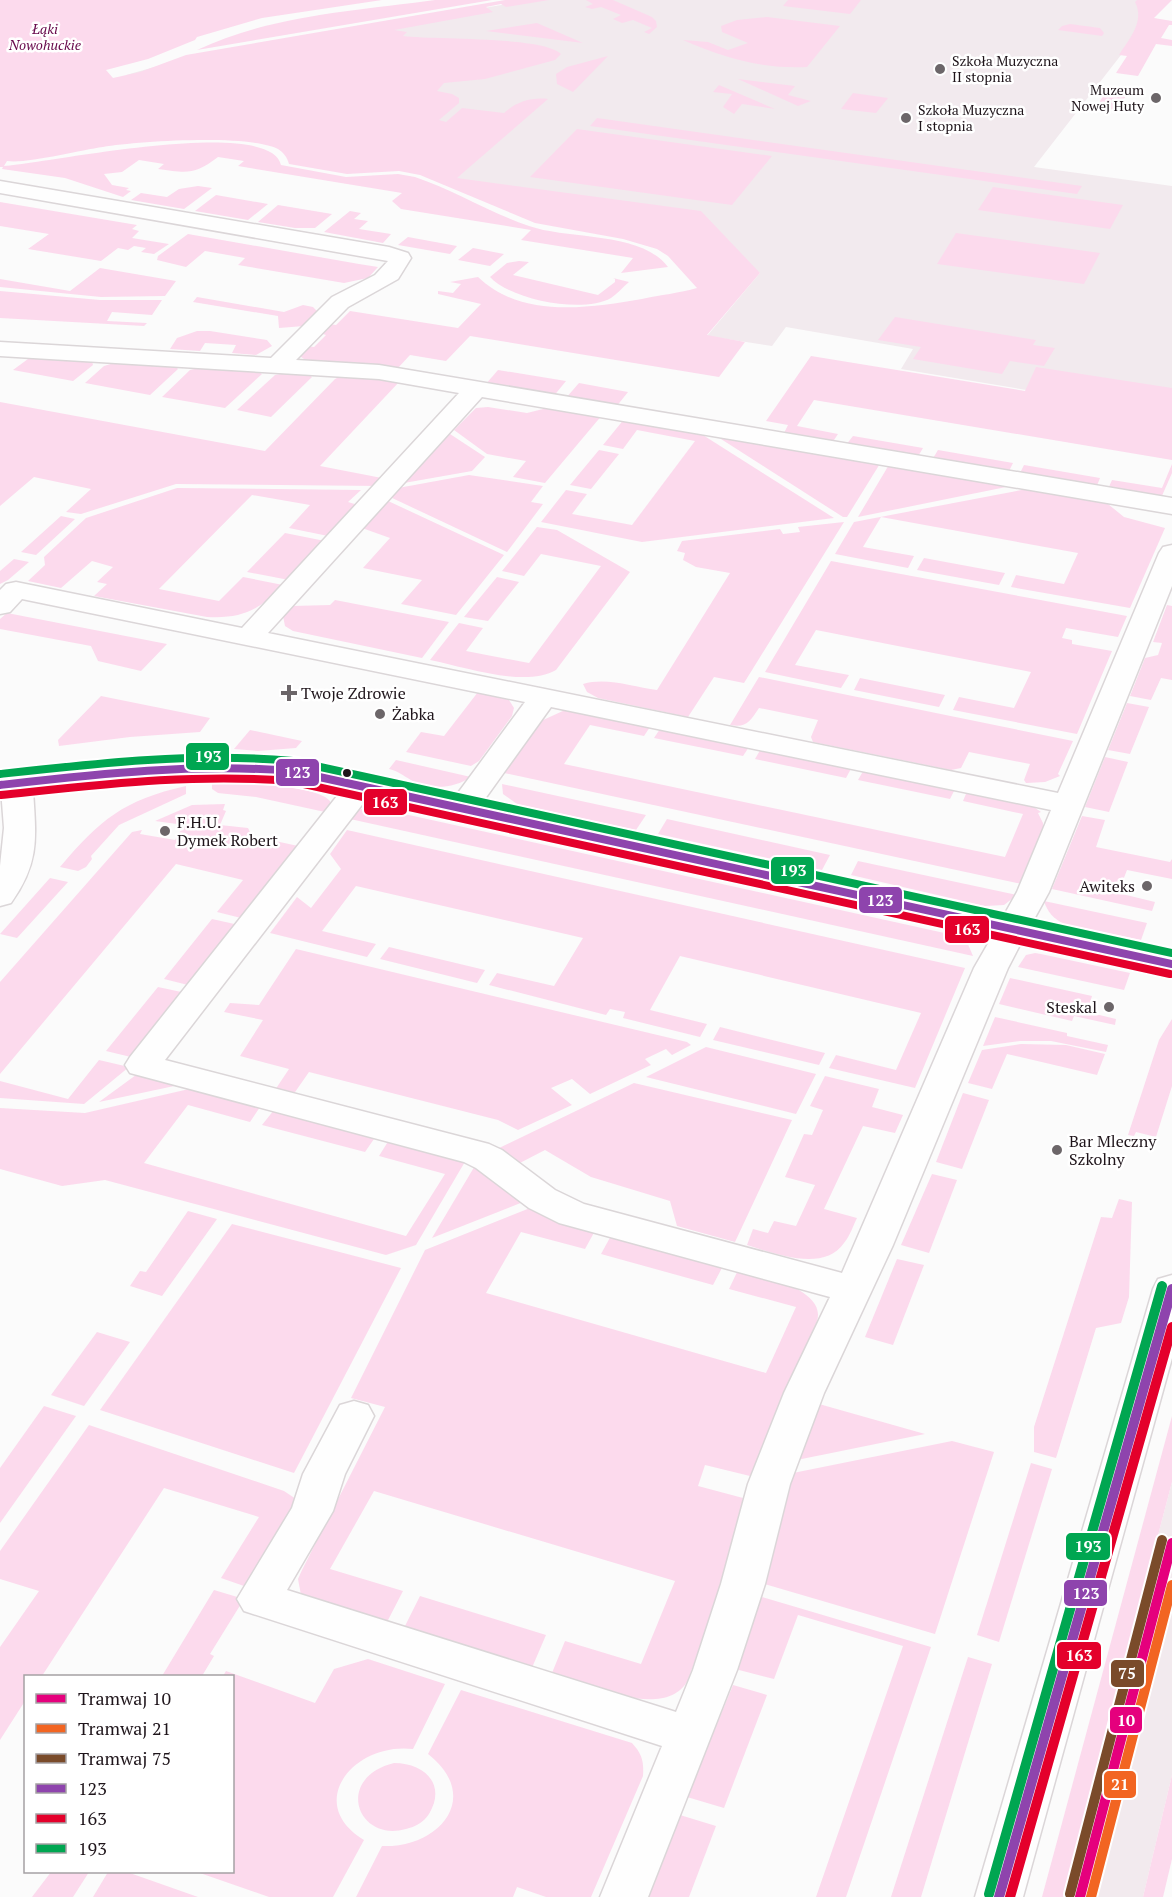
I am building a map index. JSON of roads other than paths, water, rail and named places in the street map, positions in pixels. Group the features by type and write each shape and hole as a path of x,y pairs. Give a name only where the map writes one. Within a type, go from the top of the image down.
{"street":[{"path":"0,187 389,254 400,258 393,271 380,282 347,296 340,302 277,366"},
{"path":"0,349 379,372 1172,506"},
{"path":"249,637 477,388"},
{"path":"624,1897 715,1670 743,1584 773,1470 804,1394 853,1290 992,968 1033,892 1172,553"},
{"path":"0,606 16,590 1069,804"},
{"path":"463,808 543,698"},
{"path":"0,896 13,877 18,864 20,846 8,785 173,766 211,764 281,769 361,785 1172,964"},
{"path":"361,785 142,1065 476,1153 489,1159 542,1199 572,1214 853,1290"},
{"path":"999,1897 1172,1288"},
{"path":"354,1416 324,1474 312,1511 259,1599 689,1735"}],"tram line":[{"name":"75","path":"1070,1894 1162,1540"},
{"name":"10","path":"1080,1897 1172,1543"},
{"name":"21","path":"1091,1897 1172,1585"}],"place":[{"name":"Szkoła Muzyczna II stopnia","path":"940,69"},
{"name":"Muzeum Nowej Huty","path":"1156,98"},
{"name":"Szkoła Muzyczna I stopnia","path":"906,118"},
{"name":"Twoje Zdrowie","path":"289,693"},
{"name":"Żabka","path":"380,714"},
{"name":"F.H.U. Dymek Robert","path":"165,831"},
{"name":"Awiteks","path":"1147,886"},
{"name":"Steskal","path":"1109,1007"},
{"name":"Bar Mleczny Szkolny","path":"1057,1150"}],"park label":[{"name":"Łąki Nowohuckie","path":"45,38"}]}
